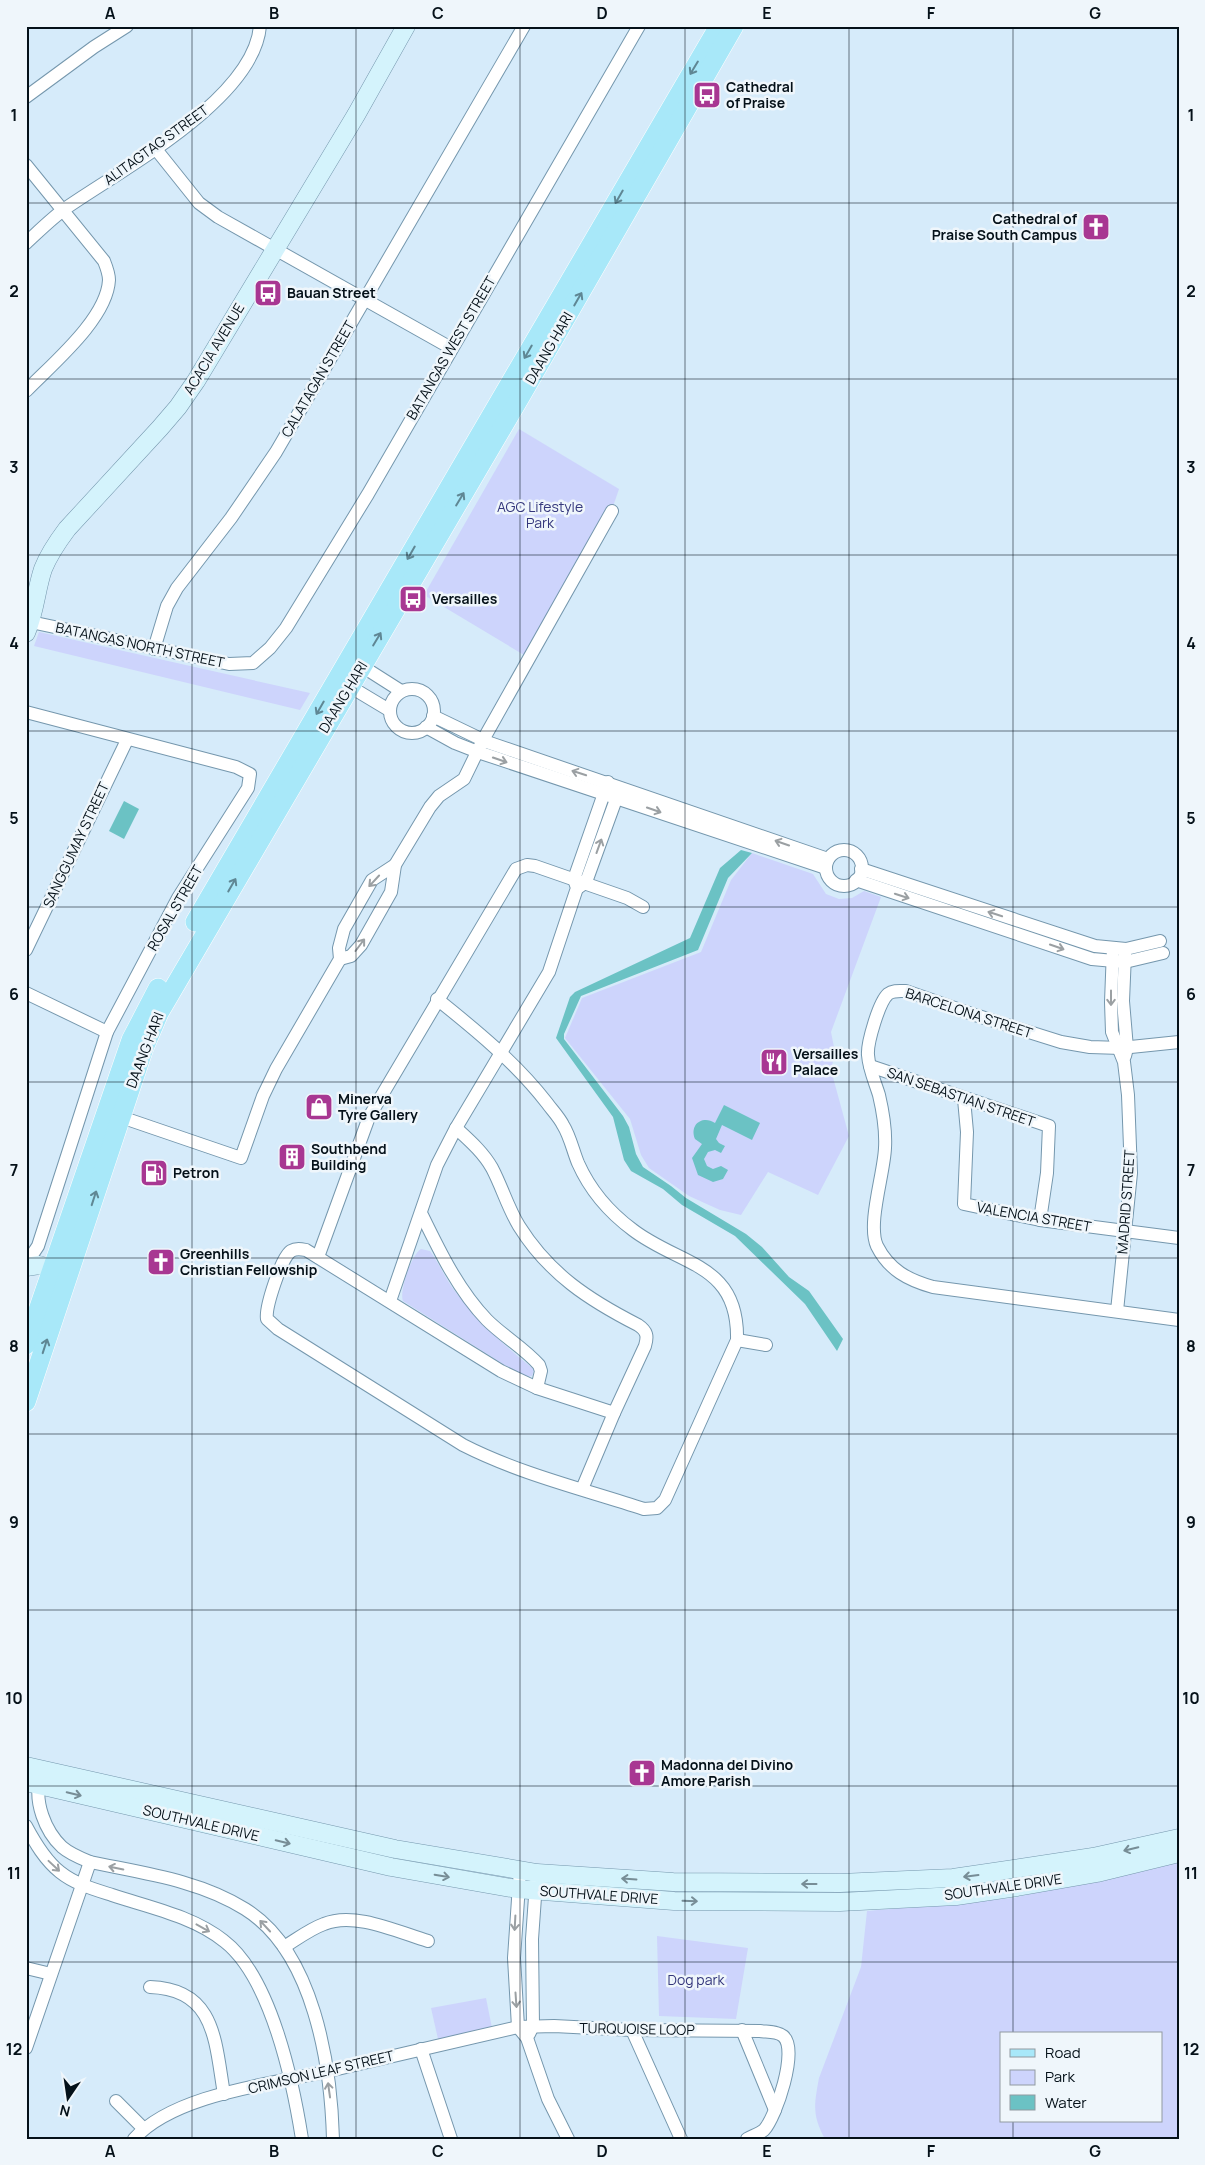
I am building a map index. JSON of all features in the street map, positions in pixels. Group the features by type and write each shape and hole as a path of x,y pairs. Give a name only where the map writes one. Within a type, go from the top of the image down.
{"main road":[{"name":"DAANG HARI","path":"355,662 719,26"},
{"name":"DAANG HARI","path":"26,1345 43,1273 131,1040 174,959 355,662 522,394 734,26"},
{"name":"DAANG HARI","path":"26,1402 43,1273 121,1117 144,1048 159,1012 343,682"}],"street":[{"path":"26,97 94,47 127,26"},
{"name":"ALITAGTAG STREET","path":"26,243 64,210 210,108 251,59 259,40 260,26"},
{"name":"ACACIA AVENUE","path":"28,626 44,569 55,546 68,528 178,407 196,381 356,115 406,26"},
{"name":"CALATAGAN STREET","path":"154,649 167,606 177,588 231,518 276,452 524,26"},
{"name":"BATANGAS WEST STREET","path":"253,663 270,648 286,628 368,494 639,26"},
{"path":"155,148 199,203 218,217 275,247 364,300 451,348"},
{"path":"26,165 104,261 109,278 104,300 92,322 26,391"},
{"path":"340,959 351,956 361,945 377,918 391,892 395,865 430,807 439,796 464,779 480,746 612,511"},
{"name":"BATANGAS NORTH STREET","path":"28,626 229,664 253,663"},
{"path":"355,662 401,691"},
{"path":"343,682 389,710"},
{"path":"415,689 428,696 434,709 433,716 426,727 413,733 399,729 394,724 389,710 392,699 401,691 415,689"},
{"name":"ROSAL STREET","path":"26,712 236,767 250,774 248,788 178,898 107,1032 38,1246 43,1273"},
{"path":"433,716 480,746"},
{"path":"426,727 455,743 480,746 827,863"},
{"name":"SANGGUMAY STREET","path":"26,950 127,740"},
{"path":"390,1301 437,1165 456,1128 549,972 579,883 606,788"},
{"path":"579,883 618,792"},
{"path":"842,850 849,851 856,855 859,875 844,886 837,884 827,875 827,863 834,853 842,850"},
{"path":"121,1117 241,1158 263,1096 276,1069 340,959 339,948 344,929 372,880 395,865"},
{"path":"318,1256 369,1117 437,999 516,869 527,865 535,866 579,883 627,898 643,908"},
{"path":"859,875 1095,946 1119,955 1163,953"},
{"path":"364,901 373,902 376,905 377,918 370,924 361,923 357,920 357,907 364,901"},
{"path":"1119,955 1160,940"},
{"name":"MADRID STREET","path":"1117,1312 1131,1173 1129,1104 1124,1062 1122,1048 1112,1032 1119,955"},
{"name":"BARCELONA STREET","path":"1179,1042 1122,1048 1090,1047 1061,1042 906,991 897,990 889,994 884,1000 869,1040 868,1054 884,1121 885,1146 874,1229 876,1244 886,1261 899,1273 914,1282 933,1287 1179,1320"},
{"path":"26,993 107,1032"},
{"path":"437,999 501,1052 537,1091 564,1125 589,1185 612,1213 634,1232 707,1272 721,1283 731,1301 737,1321 737,1340 661,1505 657,1508 644,1509 513,1467 463,1444 271,1324 266,1312 287,1256 298,1248 306,1250 501,1371 537,1388 614,1413"},
{"name":"SAN SEBASTIAN STREET","path":"870,1066 1049,1126 1047,1174 1040,1220"},
{"name":"VALENCIA STREET","path":"964,1099 967,1132 964,1204 1040,1220 1124,1233 1179,1238"},
{"path":"456,1128 476,1146 491,1167 519,1225 536,1251 580,1293 644,1330 647,1335 646,1346 614,1413 582,1489"},
{"path":"421,1212 437,1246 475,1305 501,1333 539,1365 541,1372 537,1388"},
{"path":"737,1340 766,1345"},
{"path":"33,1776 40,1809 50,1831 61,1846 73,1855 90,1862 176,1880 215,1894 247,1910 284,1947 300,1974 311,1998 332,2110 333,2139"},
{"name":"SOUTHVALE DRIVE","path":"33,1776 395,1849 528,1872 732,1884 893,1882 953,1878 1093,1857 1179,1838"},
{"name":"SOUTHVALE DRIVE","path":"33,1776 391,1867 518,1889 674,1901 894,1900 956,1896 1097,1873 1179,1853"},
{"path":"26,1826 47,1859 60,1872 83,1886 198,1925 225,1941 244,1964 262,1992 274,2022 290,2080 302,2139"},
{"path":"26,2048 90,1862"},
{"path":"528,1872 518,1889 514,1958 518,2028 527,2038 548,2099 568,2139"},
{"path":"527,2038 533,2026 531,1957 535,1891 528,1872"},
{"path":"284,1947 325,1923 342,1920 359,1920 428,1941"},
{"path":"26,1968 51,1974"},
{"path":"150,1987 165,1987 188,1995 201,2007 210,2024 224,2094"},
{"name":"TURQUOISE LOOP","path":"518,2028 533,2026 632,2030 742,2030 775,2033 784,2036 788,2045 788,2067 775,2110 763,2130 747,2139"},
{"name":"CRIMSON LEAF STREET","path":"134,2139 143,2128 176,2110 224,2094 518,2028"},
{"path":"632,2030 681,2139"},
{"path":"742,2030 775,2110"},
{"path":"421,2049 451,2139"},
{"path":"116,2101 143,2128"}],"green space":[{"name":"AGC Lifestyle Park","path":"519,429 619,489 608,521 524,655 424,595"},
{"path":"39,632 310,693 300,710 34,646"},
{"path":"752,853 813,874 826,894 839,899 852,898 864,891 881,897 831,1032 835,1052 831,1070 849,1136 818,1195 768,1172 741,1215 720,1210 689,1196 649,1168 641,1155 630,1119 565,1038 582,998 701,952 731,880"},
{"path":"421,1249 430,1251 463,1301 490,1331 534,1370 532,1376 526,1377 503,1364 403,1301 402,1296 407,1274 413,1258"},
{"path":"1179,1861 1179,2139 825,2139 815,2110 819,2078 861,1967 867,1911 1013,1898"},
{"name":"Dog park","path":"657,1936 748,1948 736,2019 659,2016"},
{"path":"486,1998 492,2028 438,2039 431,2008"}],"water":[{"path":"124,801 139,809 124,839 109,831"},
{"path":"741,850 752,853 728,878 698,950 581,996 564,1034 564,1039 623,1116 629,1127 636,1154 643,1167 686,1198 746,1234 762,1247 789,1277 809,1291 843,1339 837,1351 805,1304 735,1236 682,1205 663,1189 631,1171 624,1160 613,1117 556,1038 570,997 575,992 690,938 720,868"},
{"path":"724,1105 760,1123 752,1140 722,1125 716,1139 725,1146 721,1153 715,1150 708,1152 704,1159 707,1166 713,1169 721,1166 728,1170 723,1179 713,1182 698,1175 692,1158 702,1144 695,1139 694,1129 698,1122 706,1120 715,1123"}],"place":[{"name":"Cathedral of Praise","path":"707,95"},
{"name":"Cathedral of Praise South Campus","path":"1096,227"},
{"name":"Bauan Street","path":"268,293"},
{"name":"Versailles","path":"413,599"},
{"name":"Versailles Palace","path":"774,1062"},
{"name":"Minerva Tyre Gallery","path":"319,1107"},
{"name":"Southbend Building","path":"292,1157"},
{"name":"Petron","path":"154,1173"},
{"name":"Greenhills Christian Fellowship","path":"161,1262"},
{"name":"Madonna del Divino Amore Parish","path":"642,1773"}]}
